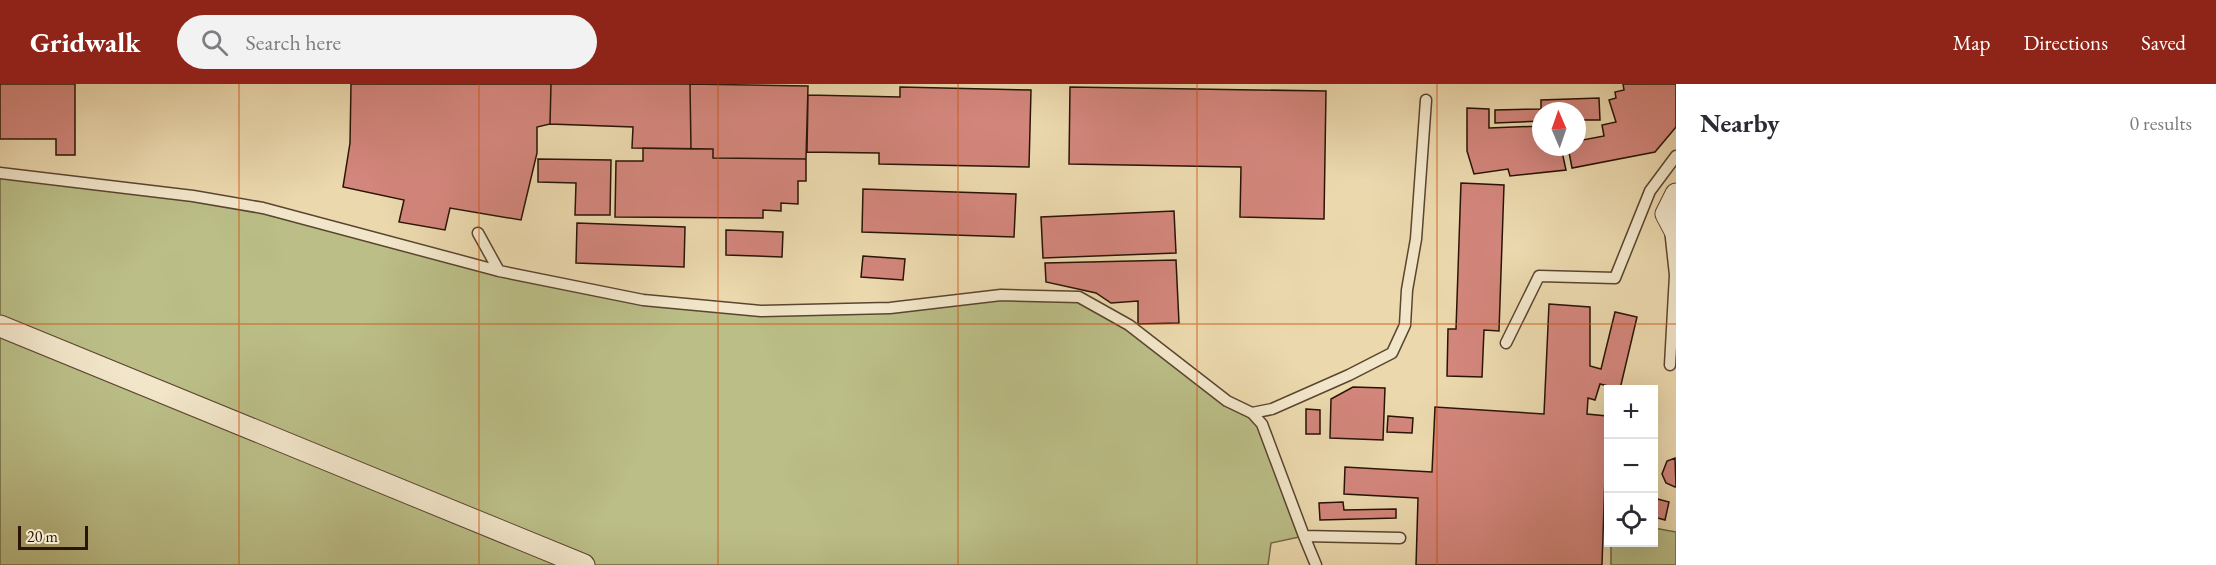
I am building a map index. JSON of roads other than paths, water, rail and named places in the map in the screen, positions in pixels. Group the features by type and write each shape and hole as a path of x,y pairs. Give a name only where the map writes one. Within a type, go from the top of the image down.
{"street":[{"path":"1673,228 1666,214 1676,194"},
{"path":"0,326 584,565"}],"lane":[{"path":"1252,413 1272,409 1392,353 1405,325 1407,290 1416,239 1426,100"},
{"path":"1506,343 1539,276 1615,278 1650,190 1676,156"},
{"path":"0,173 193,196 263,208 499,272 643,300 760,311 890,308 1001,295 1079,297 1129,325 1227,402 1252,413 1262,424 1316,565"},
{"path":"1670,365 1675,275 1673,228"},
{"path":"478,233 499,272"},
{"path":"1304,536 1400,538"}]}
